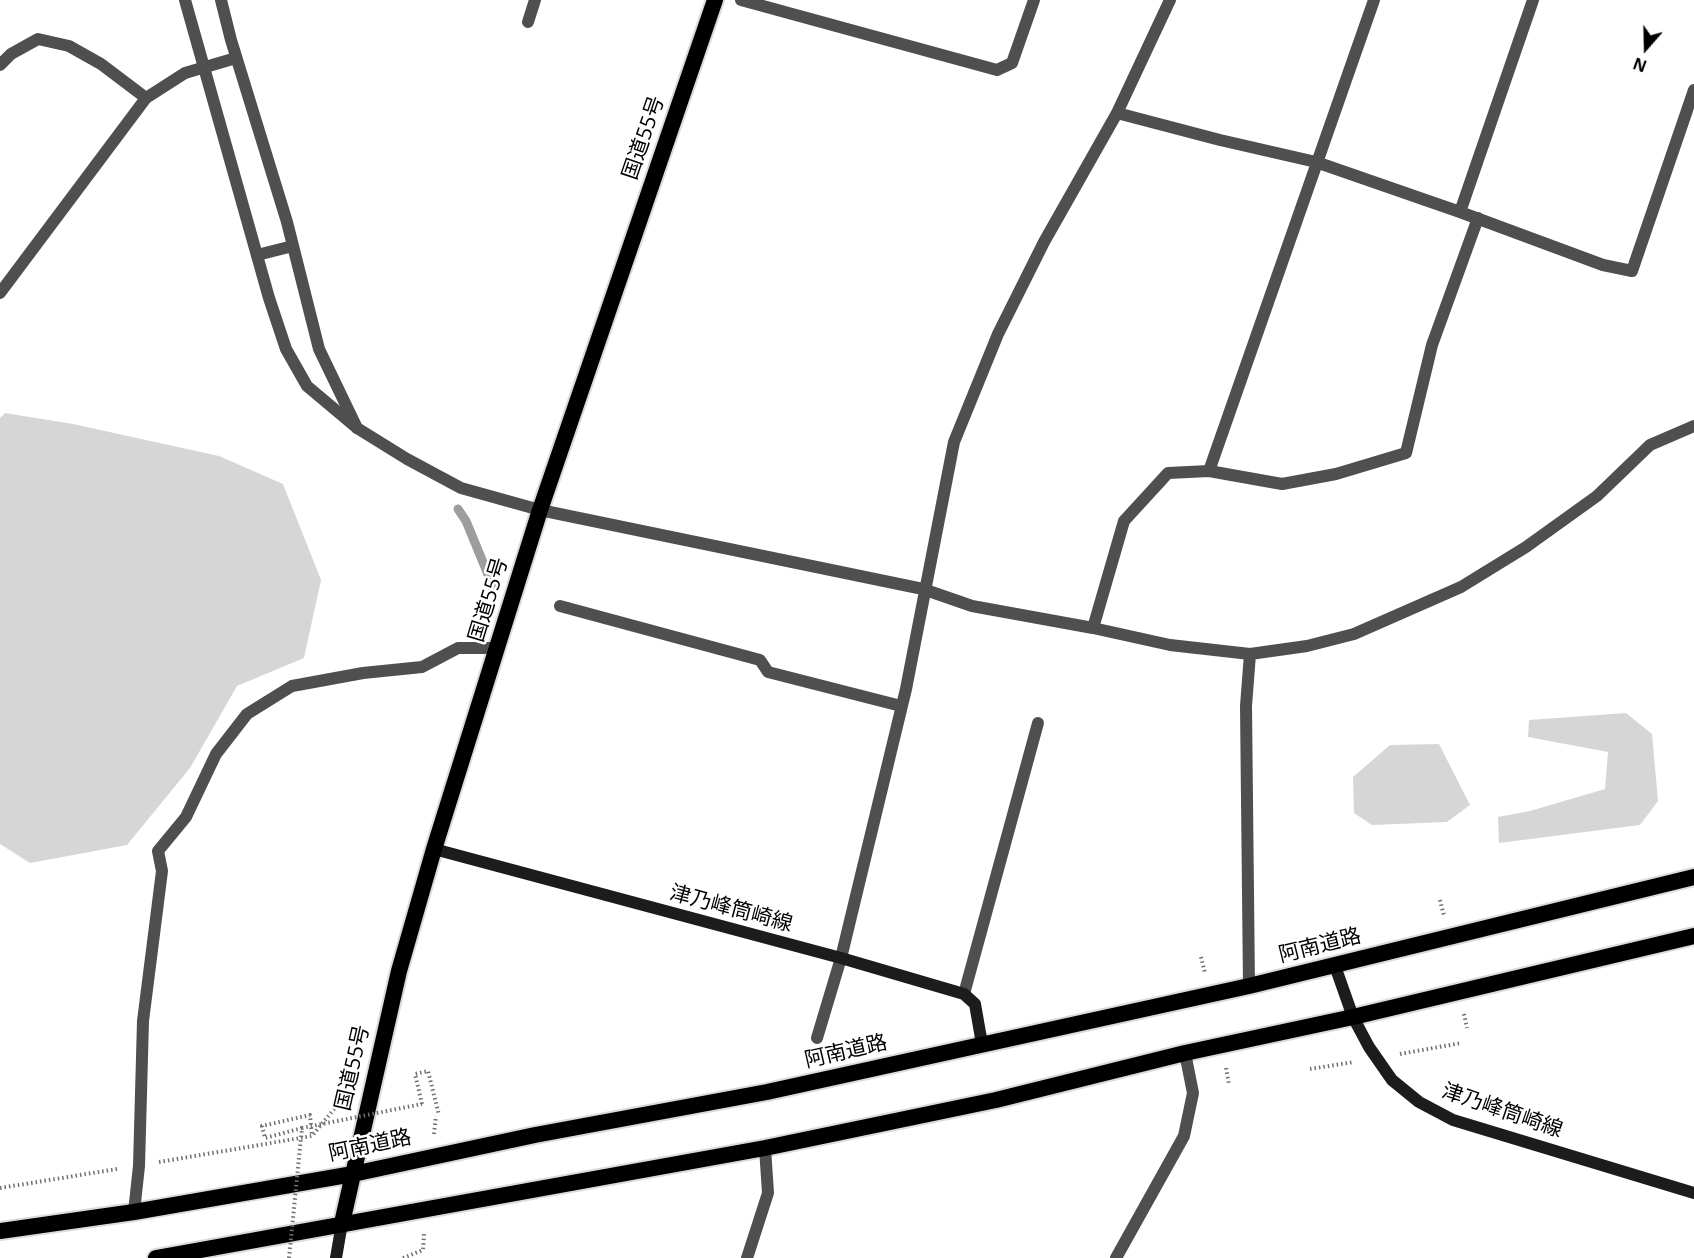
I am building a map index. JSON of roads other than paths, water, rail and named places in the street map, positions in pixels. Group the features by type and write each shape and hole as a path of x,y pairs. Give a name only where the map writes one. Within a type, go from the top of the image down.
{"highway":[{"name":"国道55号","path":"342,1223 399,971 434,849 540,510 715,0"},
{"name":"阿南道路","path":"0,1231 134,1212 353,1174 535,1135 767,1092 1249,986 1694,877"},
{"path":"156,1258 765,1148 996,1100 1185,1053 1353,1017 1694,936"}],"main road":[{"name":"津乃峰筒崎線","path":"434,849 841,958 964,994"},
{"name":"津乃峰筒崎線","path":"1335,966 1353,1017 1368,1047 1392,1080 1419,1102 1453,1120 1694,1193"},
{"path":"964,994 975,1004 982,1044"},
{"path":"336,1258 342,1223"}],"street":[{"path":"184,0 269,298 291,358 308,386 357,428 407,459 461,488 540,510 924,589 972,606 1170,645 1250,654 1307,646 1354,634 1461,586 1526,547 1597,496 1650,446 1694,426"},
{"path":"221,0 236,58 293,246 319,349 357,428"},
{"path":"528,22 535,0"},
{"path":"741,0 997,70 1012,63 1034,0"},
{"path":"817,1038 841,958 902,706 954,442 1003,324 1044,242 1118,112 1170,0"},
{"path":"1209,471 1374,0"},
{"path":"1460,212 1533,0"},
{"path":"0,65 11,54 38,39 69,46 101,64 146,98"},
{"path":"0,292 146,98 184,73 236,58"},
{"path":"1118,112 1220,140 1316,162 1478,218 1603,266 1632,270 1694,90"},
{"path":"1093,628 1124,521 1168,473 1209,471 1282,484 1336,474 1406,453 1432,345 1478,218"},
{"path":"257,255 293,246"},
{"path":"560,606 760,660 768,672 902,706"},
{"path":"134,1212 139,1166 143,1020 162,871 158,851 186,817 216,754 248,714 292,686 363,673 422,667 458,648 497,648"},
{"path":"1249,986 1246,706 1250,654"},
{"path":"964,994 1038,723"},
{"path":"1116,1258 1184,1136 1193,1093 1185,1053"},
{"path":"747,1258 768,1193 765,1148"}],"waterway":[{"path":"458,509 466,521 494,589"}]}
